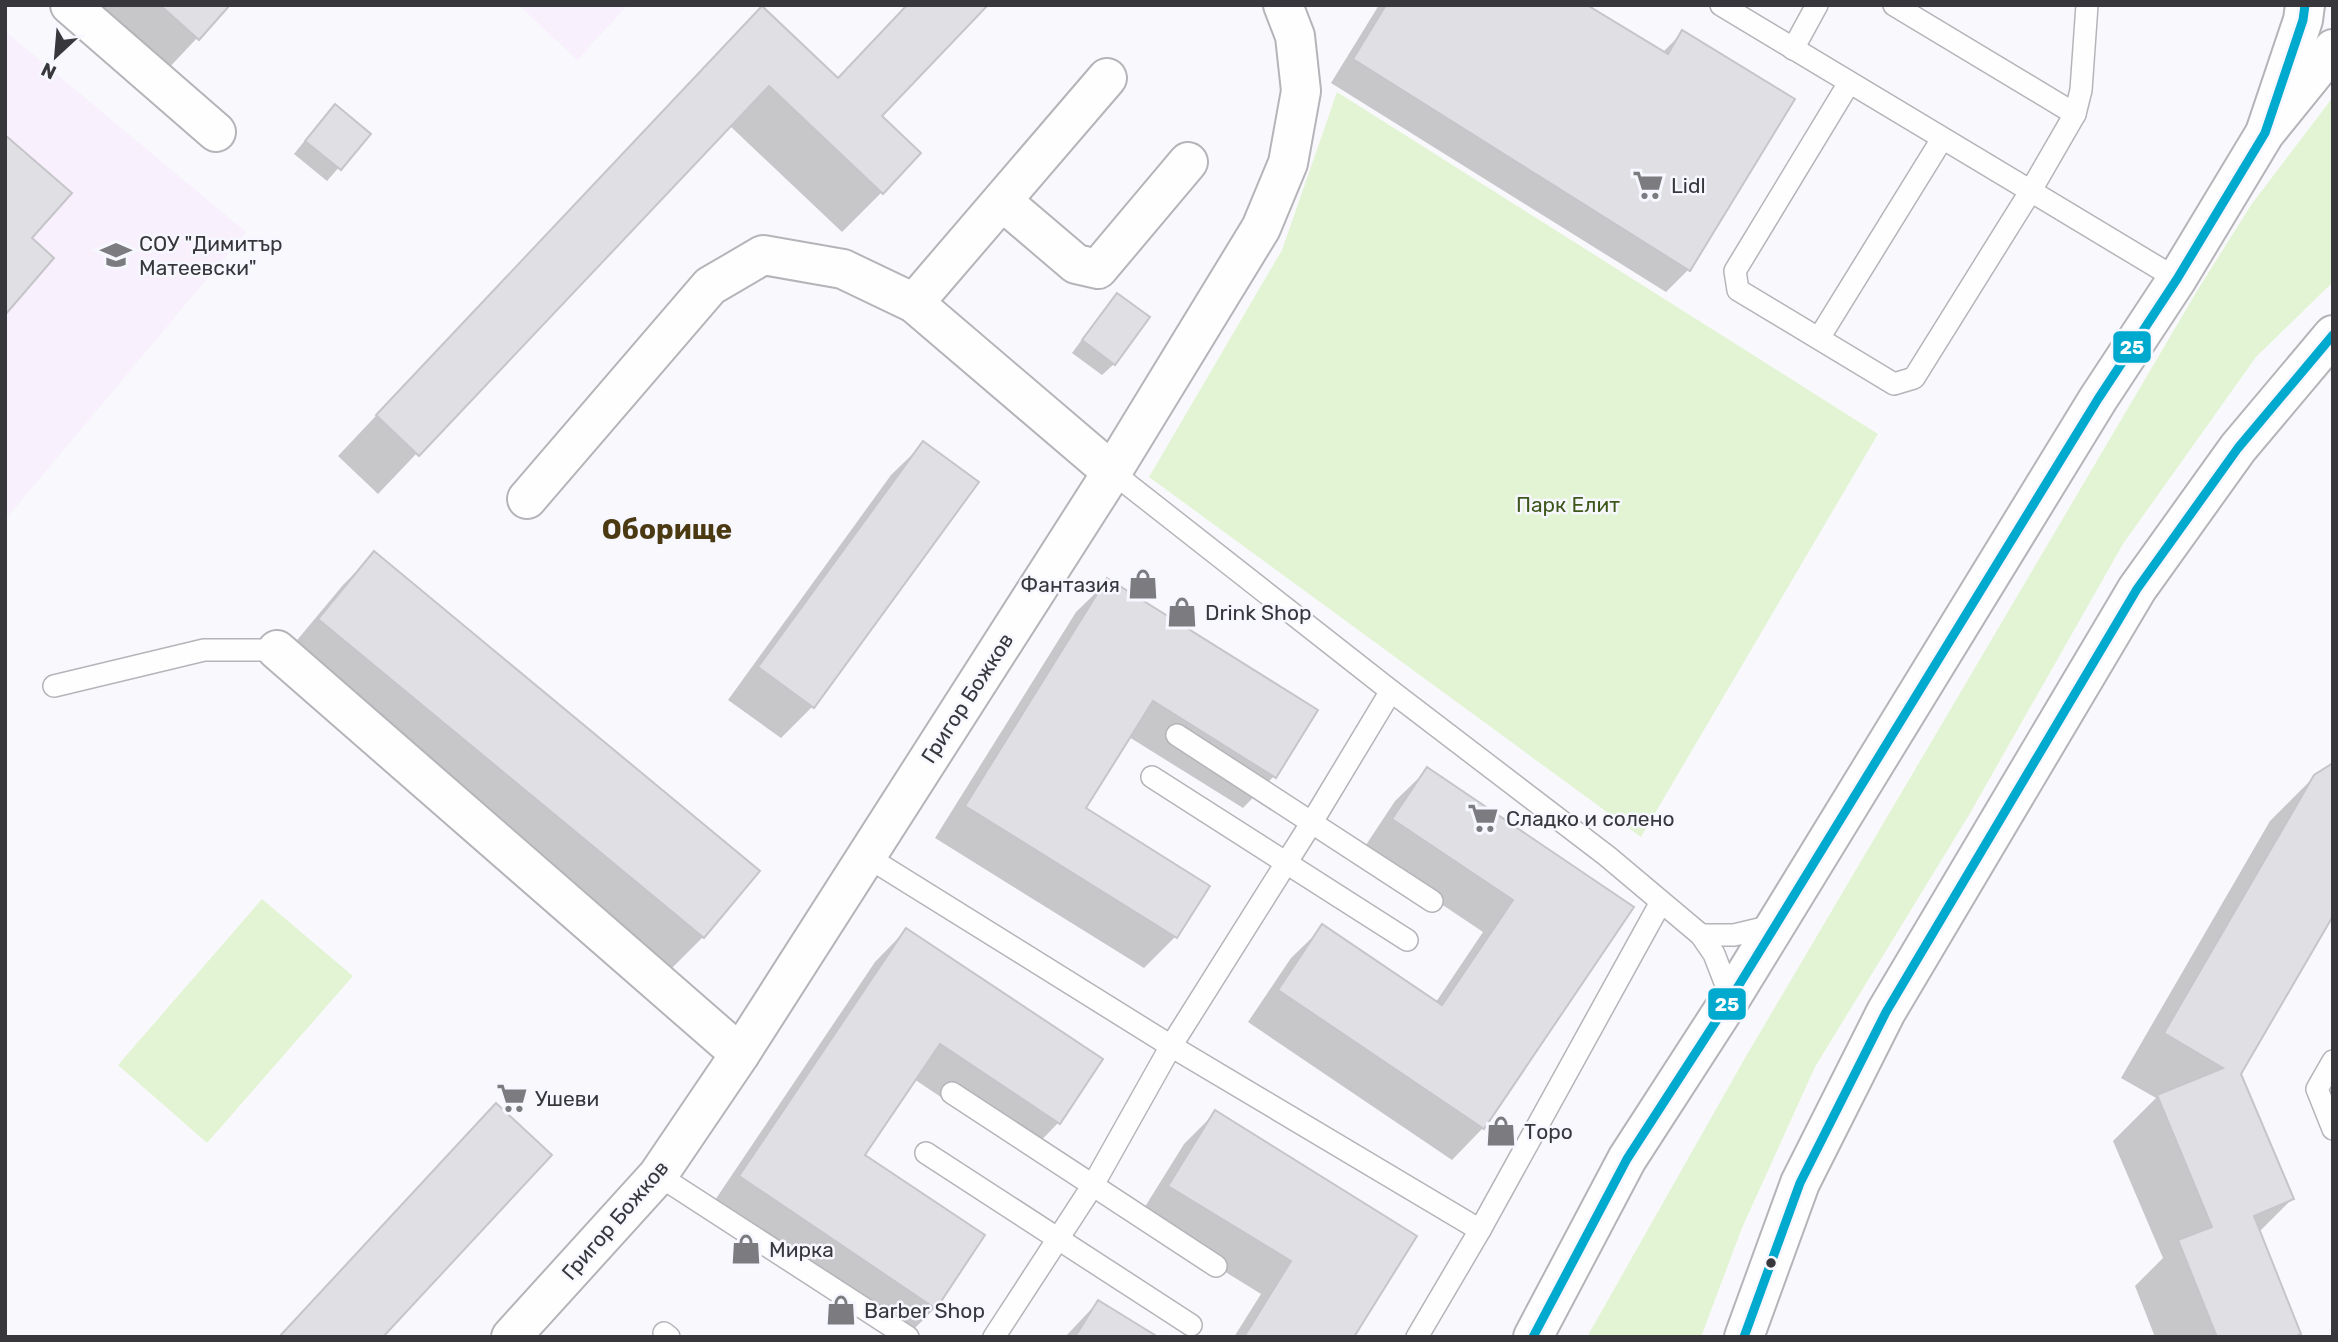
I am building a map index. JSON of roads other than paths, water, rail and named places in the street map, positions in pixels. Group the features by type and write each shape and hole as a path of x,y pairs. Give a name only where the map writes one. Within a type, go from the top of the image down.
{"street":[{"path":"70,5 216,132"},
{"name":"Григор Божков","path":"511,1337 658,1175 740,1054 1112,472 1261,228 1287,163 1301,91 1295,36 1283,5"},
{"path":"2265,133 2303,20 2305,5"},
{"path":"1533,1337 1627,1160 1731,998 2098,399 2176,279 2265,133 2333,49"},
{"path":"914,303 1107,78"},
{"path":"1002,201 1076,264 1098,268 1188,162"},
{"path":"527,499 710,286 763,255 842,269 914,303 1112,472"},
{"path":"1744,1337 1800,1183 1885,1012 2137,589 2238,448 2333,335"},
{"path":"277,650 740,1054"}],"lane":[{"path":"1721,5 2176,279"},
{"path":"1793,49 1817,5"},
{"path":"1894,5 2075,114"},
{"path":"1849,83 1735,271 1738,290 1894,384 1914,378 2030,192 2075,114 2081,90 2087,5"},
{"path":"1819,338 1942,139"},
{"path":"1112,472 1607,856 1702,935 1714,954 1731,998"},
{"path":"54,686 204,650 277,650"},
{"path":"993,1337 1093,1185 1171,1046 1391,691"},
{"path":"1177,735 1432,901"},
{"path":"1152,777 1407,940"},
{"path":"866,856 1171,1046 1480,1230"},
{"path":"1417,1337 1480,1230 1661,902"},
{"path":"1702,935 1734,935 1776,925"},
{"path":"2333,1061 2317,1089 2333,1129"},
{"path":"951,1093 1216,1266"},
{"path":"926,1153 1191,1325"},
{"path":"658,1175 908,1337"}],"place":[{"name":"Lidl","path":"1648,185"},
{"name":"СОУ \"Димитър Матеевски\"","path":"116,255"},
{"name":"Фантазия","path":"1143,584"},
{"name":"Drink Shop","path":"1182,612"},
{"name":"Сладко и солено","path":"1483,818"},
{"name":"Ушеви","path":"512,1098"},
{"name":"Торо","path":"1501,1131"},
{"name":"Мирка","path":"746,1249"},
{"name":"Barber Shop","path":"841,1310"}],"district":[{"name":"Оборище","path":"667,529"}],"park label":[{"name":"Парк Елит","path":"1568,504"}]}
